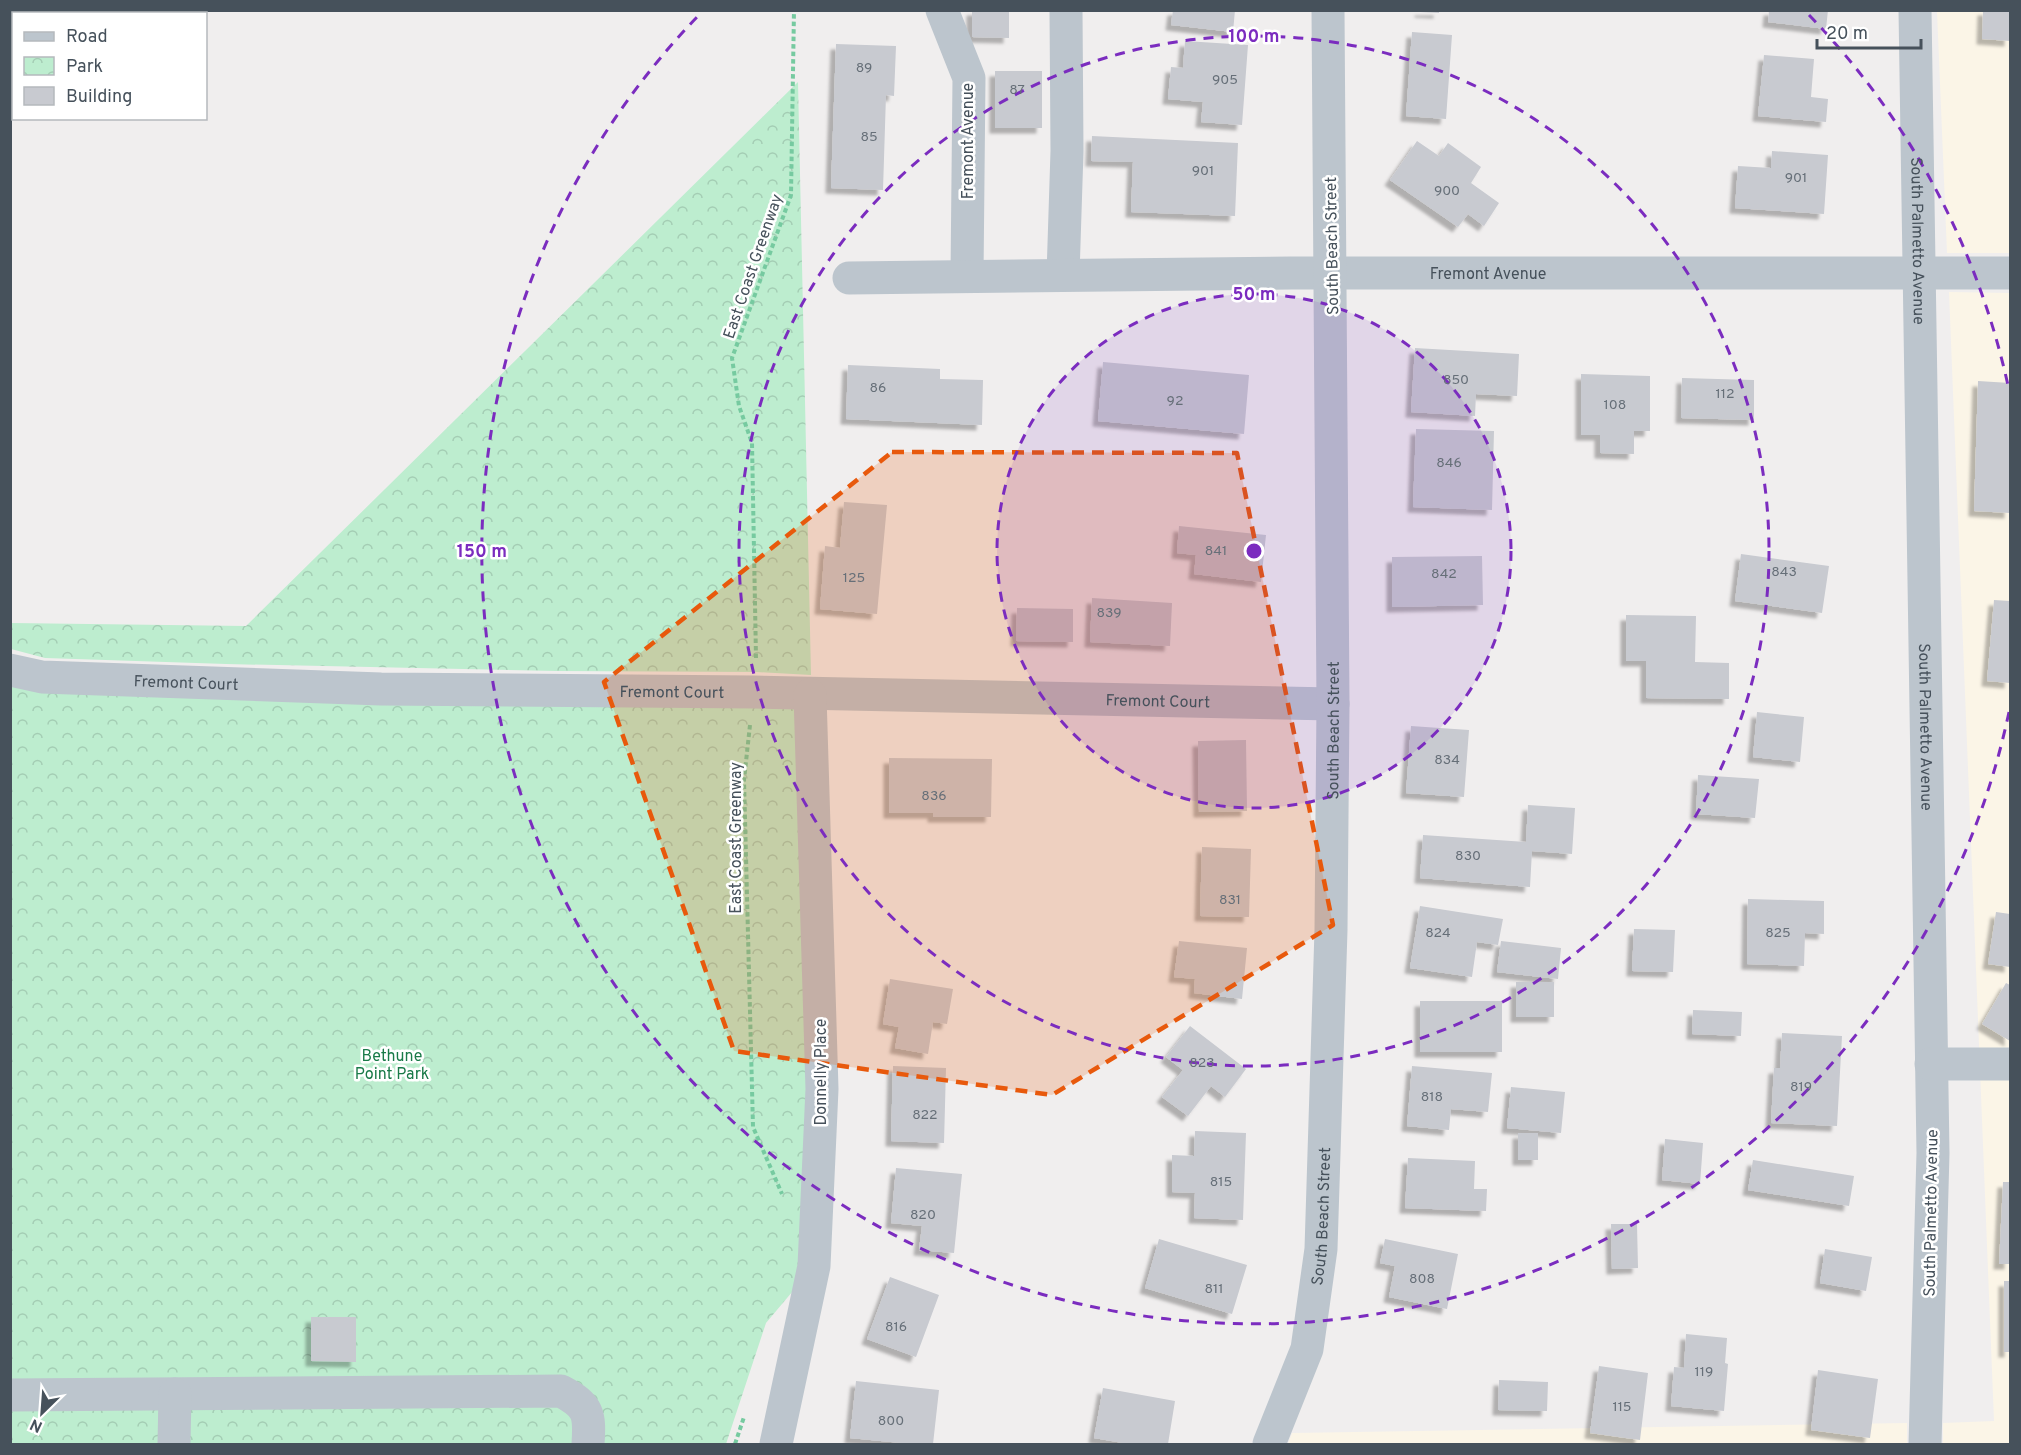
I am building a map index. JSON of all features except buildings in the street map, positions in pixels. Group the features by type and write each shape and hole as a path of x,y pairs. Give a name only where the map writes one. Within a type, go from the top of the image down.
{"street":[{"name":"Fremont Avenue","path":"942,10 969,78 967,276"},
{"path":"1063,275 1067,151 1066,10"},
{"name":"South Beach Street","path":"1269,1444 1307,1349 1321,1250 1331,930 1333,704 1332,273 1328,10"},
{"name":"South Palmetto Avenue","path":"1915,10 1933,1153 1925,1444"},
{"name":"Fremont Avenue","path":"849,278 1332,273 2010,273"},
{"name":"Fremont Court","path":"10,670 42,677 381,689 754,692 1333,704"},
{"name":"Donnelly Place","path":"776,1444 814,1266 822,1089 810,694"},
{"path":"1931,1064 2010,1064"},
{"path":"10,1395 561,1391 579,1401 590,1421 588,1444"},
{"path":"174,1444 175,1394"}],"path":[{"name":"East Coast Greenway","path":"783,1197 753,1127 744,780 754,692 756,632 752,443 739,406 732,358 791,195 794,10"},
{"path":"735,1444 746,1411"}],"highlighted area":[{"path":"892,452 1237,453 1333,925 1052,1095 734,1051 604,682"}],"shaded area":[{"path":"1937,11 2010,11 2010,253 1947,253"},
{"path":"1949,292 2010,293 2010,1444 1943,1444 1943,1423 1994,1421"},
{"path":"1907,1423 1907,1444 1288,1444 1292,1433"}],"green space":[{"path":"798,82 811,675 757,672 556,671 226,664 45,658 11,649 11,623 246,626"},
{"name":"Bethune Point Park","path":"11,670 810,695 814,1266 766,1323 726,1444 11,1444"}]}
